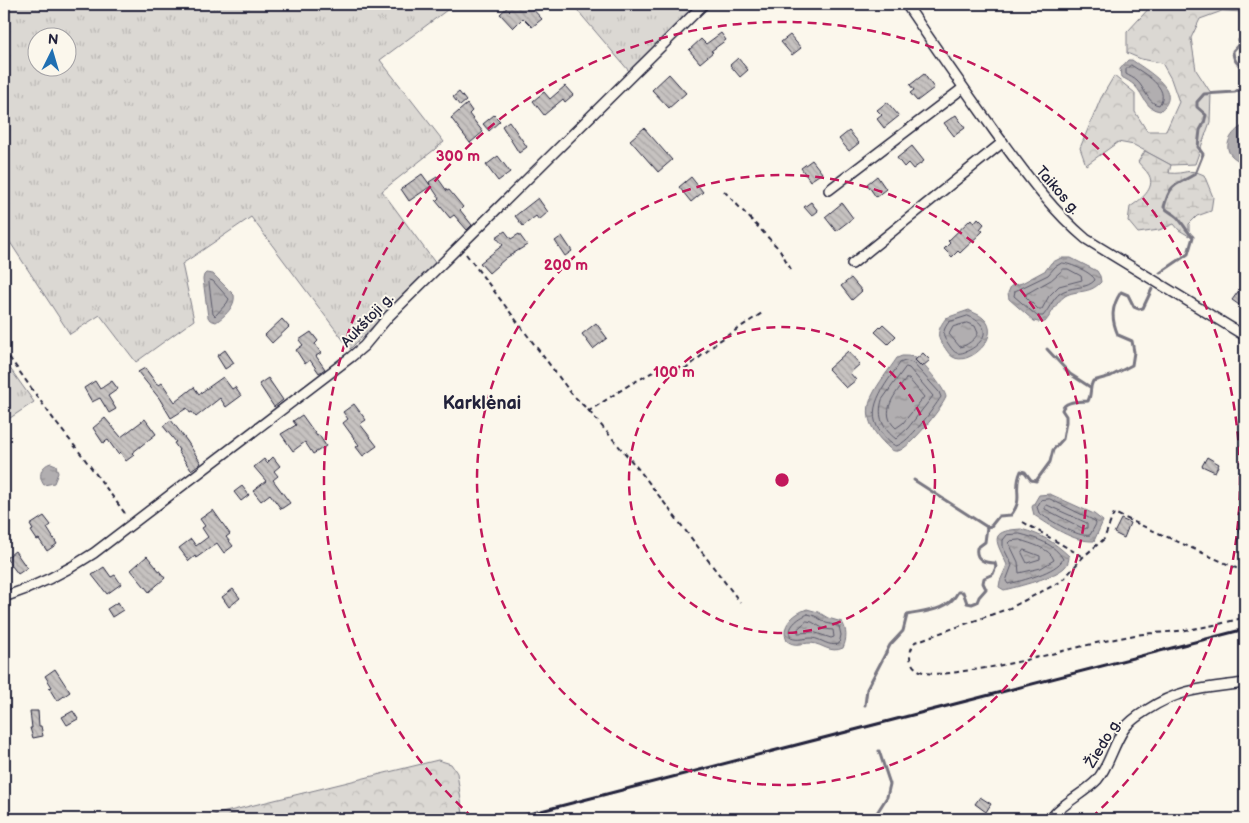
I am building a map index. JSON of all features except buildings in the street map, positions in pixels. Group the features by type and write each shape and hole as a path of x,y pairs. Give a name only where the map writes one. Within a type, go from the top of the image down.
{"street":[{"name":"Aukštoji g.","path":"4,597 40,585 67,571 133,524 364,346 389,316 704,4"},
{"name":"Taikos g.","path":"906,4 963,88 1053,208 1067,223 1086,239 1245,336"},
{"path":"829,190 963,88"},
{"path":"852,264 1003,142"},
{"path":"1245,515 1245,531"},
{"name":"Žiedo g.","path":"1051,819 1055,813 1075,800 1098,779 1124,729 1140,714 1162,700 1185,691 1245,683"}],"path":[{"path":"724,191 780,250 793,273"},
{"path":"460,247 571,393 590,412 640,471 740,602"},
{"path":"590,412 629,385 653,372 687,368 719,341 762,313"},
{"path":"4,350 133,524"},
{"path":"1245,572 1114,514 1104,539 1062,581 1010,608 915,642 910,649 910,660 915,668 926,673 945,674 982,669 1126,636 1223,624 1245,616"},
{"path":"1023,522 1083,558"}],"green space":[{"path":"4,4 455,4 380,60 444,142 382,191 436,264 350,349 251,217 182,264 194,320 136,362 100,315 70,334 4,233"},
{"path":"572,4 697,4 629,71"},
{"path":"1153,4 1245,4 1245,12 1222,11 1200,19 1191,38 1196,70 1211,93 1210,122 1195,164 1171,165 1134,145 1118,142 1086,165 1080,148 1101,98 1114,76 1135,93 1135,112 1147,131 1166,131 1179,102 1171,79 1162,63 1141,59 1127,53 1127,32"},
{"path":"1145,151 1171,165 1169,173 1190,171 1204,175 1213,197 1211,211 1197,216 1189,224 1189,236 1179,230 1174,224 1159,230 1138,233 1128,221 1130,207 1146,194 1150,185 1149,175 1138,162"},
{"path":"4,360 34,402 4,422"},
{"path":"438,760 451,764 457,773 463,814 441,819 197,819"}],"water":[{"path":"1128,60 1132,60 1154,76 1166,89 1168,96 1167,104 1160,111 1151,108 1135,86 1121,77 1120,69"},
{"path":"1245,125 1245,165 1232,156 1229,152 1228,144 1229,139 1238,129"},
{"path":"1061,258 1071,258 1097,271 1101,282 1092,289 1065,296 1059,301 1045,322 1034,321 1009,299 1008,293 1011,286 1022,283 1046,270 1051,263"},
{"path":"206,273 213,274 234,295 231,307 216,322 208,317 203,279"},
{"path":"969,310 983,318 988,325 989,333 987,341 982,348 967,358 959,359 950,355 939,338 939,332 946,318"},
{"path":"902,356 914,357 922,364 938,382 946,397 917,436 903,449 896,451 889,448 876,434 870,423 868,410 869,403 877,386 897,358"},
{"path":"47,464 56,465 58,473 54,483 44,485 41,479 41,472"},
{"path":"1050,494 1094,514 1103,521 1094,541 1086,541 1070,536 1034,515 1032,507 1039,495"},
{"path":"1021,529 1052,542 1069,556 1069,560 1065,567 1054,574 1004,590 999,587 1007,565 997,539 1003,532"},
{"path":"807,609 842,622 846,635 843,648 834,650 811,643 796,644 787,641 785,630 789,621"}],"waterway":[{"path":"1245,37 1239,40 1239,44 1233,51 1235,60 1245,70"},
{"path":"1160,273 1188,254 1193,237 1177,217 1164,207 1172,188 1195,174 1203,154 1198,147 1200,130 1206,115 1197,107 1197,102 1204,94 1245,90"},
{"path":"865,705 867,689 890,645 903,631 907,615 942,607 954,598 958,592 963,592 967,603 972,604 977,602 986,589 983,583 984,578 993,574 996,567 995,563 979,558 977,548 985,542 987,527 991,526 999,516 1011,515 1015,509 1021,471 1025,472 1031,480 1036,481 1050,462 1053,450 1063,439 1066,422 1066,416 1062,410 1064,407 1073,402 1088,401 1093,381 1111,376 1132,365 1134,352 1132,341 1118,335 1114,324 1113,313 1115,303 1121,292 1128,295 1134,307 1143,308 1152,289"},
{"path":"1047,349 1070,374 1090,387"},
{"path":"914,480 987,527"},
{"path":"873,819 887,797 890,784 879,751"}],"railway":[{"path":"510,819 1245,629"}],"district":[{"name":"Karklėnai","path":"482,403"}]}
